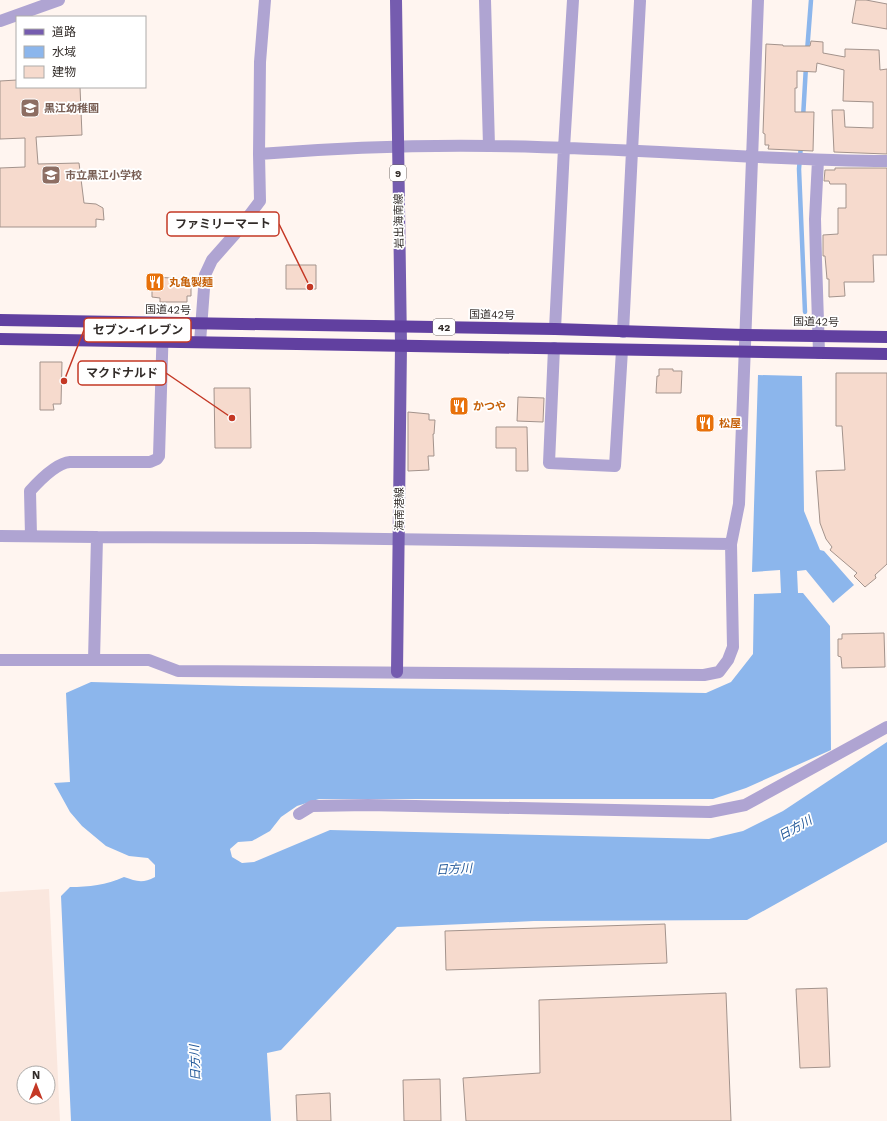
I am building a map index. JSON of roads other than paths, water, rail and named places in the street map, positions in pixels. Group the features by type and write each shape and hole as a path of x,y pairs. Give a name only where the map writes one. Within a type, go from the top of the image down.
{"highway":[{"name":"国道42号","path":"0,320 401,326 744,335 887,337"},
{"name":"42","path":"0,339 887,354"}],"main road":[{"name":"岩出海南線","path":"396,0 401,345"},
{"name":"海南港線","path":"397,672 401,345"}],"street":[{"path":"0,21 36,4 59,0"},
{"path":"200,342 205,275 212,260 235,234 260,201 260,62 265,0"},
{"path":"486,0 489,146"},
{"path":"555,329 573,0"},
{"path":"0,660 149,660 178,670 704,675 719,672 728,660 733,647 731,544 739,504 744,335 758,0"},
{"path":"623,332 640,1"},
{"path":"259,154 331,148 489,146 818,160 887,161"},
{"path":"818,160 815,218 820,353"},
{"path":"31,536 30,491 40,479 63,464 70,462 143,463 154,462 159,456 163,323"},
{"path":"554,348 549,463 615,466 622,350"},
{"path":"0,536 313,538 731,544"},
{"path":"94,660 97,537"},
{"path":"299,814 312,806 368,805 710,812 745,805 887,727"}],"water":[{"name":"日方川","path":"758,375 802,376 804,511 820,550 824,551 854,585 833,603 806,570 797,571 798,593 803,593 830,626 831,750 746,788 713,799 319,799 297,806 281,817 270,831 252,841 238,842 230,849 232,857 242,863 254,862 330,830 709,839 743,831 783,811 887,742 887,842 747,920 534,921 397,927 281,1050 267,1053 271,1121 71,1121 61,896 70,887 97,885 124,877 136,881 146,881 155,877 155,865 148,858 129,856 106,846 82,826 70,812 54,783 70,782 66,693 91,682 241,686 706,693 731,682 753,654 754,594 781,593 780,570 752,572"}],"waterway":[{"path":"807,52 811,0"},
{"path":"803,118 806,66"},
{"path":"801,145 799,169 805,312"}],"place":[{"name":"黒江幼稚園","path":"30,108"},
{"name":"市立黒江小学校","path":"51,175"},
{"name":"丸亀製麺","path":"155,282"},
{"name":"ファミリーマート","path":"310,287"},
{"name":"セブン-イレブン","path":"64,381"},
{"name":"かつや","path":"459,406"},
{"name":"マクドナルド","path":"232,418"},
{"name":"松屋","path":"705,423"}]}
